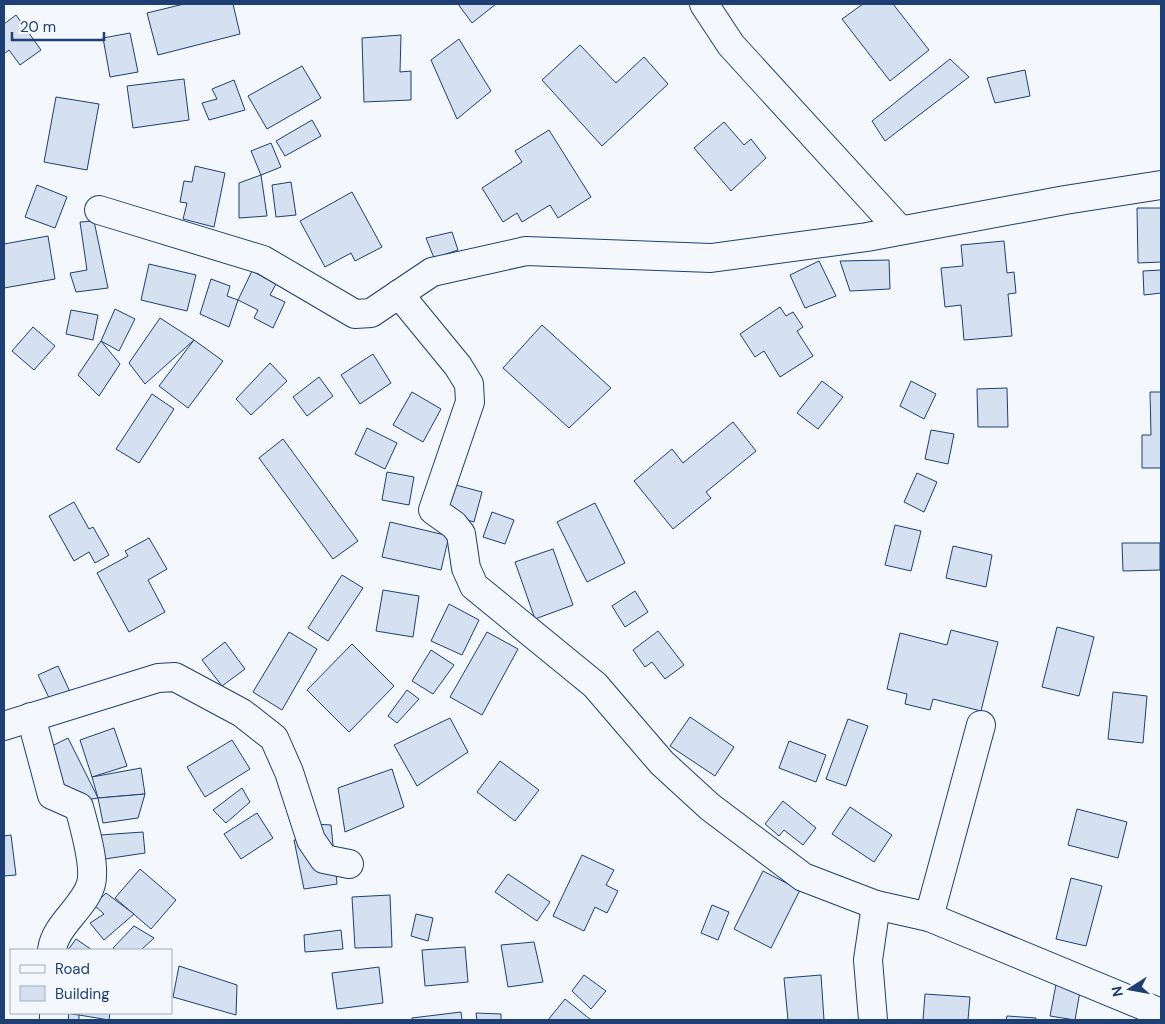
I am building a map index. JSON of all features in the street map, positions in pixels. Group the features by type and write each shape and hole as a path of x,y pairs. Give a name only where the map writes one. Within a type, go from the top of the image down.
{"street":[{"path":"704,4 731,45 900,230"},
{"path":"100,210 262,260 355,314 371,312 432,272 526,251 711,258 867,237 1065,200 1161,185"},
{"path":"399,294 458,366 470,384 468,411 433,510 454,525 461,534 466,568 474,586 595,685 662,762 710,807 803,877 876,905 929,916 1161,1013"},
{"path":"4,726 158,678 175,677 242,713 274,738 289,772 311,840 324,859 349,864"},
{"path":"31,717 52,795 80,807 89,850 91,883 81,903 64,924 52,949"},
{"path":"929,916 981,725"},
{"path":"874,1020 868,960 876,905"}],"building":[{"path":"184,4 233,4 240,34 158,55 147,13"},
{"path":"458,4 496,4 472,23"},
{"path":"863,4 893,4 929,50 890,81 842,19"},
{"path":"16,15 41,50 20,65 9,50 4,54 4,24"},
{"path":"130,33 138,72 110,77 103,38"},
{"path":"401,35 400,72 411,71 411,100 364,102 362,38"},
{"path":"459,39 491,91 457,119 431,60"},
{"path":"580,45 616,83 644,57 668,84 602,146 542,80"},
{"path":"950,59 969,77 885,141 872,121"},
{"path":"302,66 321,98 267,129 248,96"},
{"path":"1025,70 1030,96 995,103 987,78"},
{"path":"184,79 189,120 133,128 127,86"},
{"path":"234,80 245,110 209,120 202,103 217,99 212,89"},
{"path":"56,97 99,104 87,170 44,162"},
{"path":"312,120 321,136 285,156 276,141"},
{"path":"724,122 744,145 751,139 766,158 731,191 694,148"},
{"path":"549,130 591,197 558,218 550,205 522,222 517,213 503,222 482,188 522,162 515,151"},
{"path":"271,143 281,167 261,175 251,151"},
{"path":"195,166 225,173 214,227 183,219 187,203 180,202 184,181 192,182"},
{"path":"261,175 267,216 239,218 239,183"},
{"path":"291,182 296,215 276,217 272,185"},
{"path":"37,185 67,197 55,228 25,217"},
{"path":"352,192 382,247 355,261 351,253 325,267 300,221"},
{"path":"1137,208 1161,208 1161,262 1138,263"},
{"path":"94,221 108,288 76,292 70,273 87,270 80,222"},
{"path":"452,232 458,250 434,258 426,238"},
{"path":"48,236 55,279 4,288 4,244"},
{"path":"1004,241 1007,273 1014,272 1016,293 1008,294 1012,336 964,340 961,305 945,307 941,268 963,266 961,245"},
{"path":"889,260 890,289 850,291 840,261"},
{"path":"819,261 836,296 805,308 790,275"},
{"path":"149,264 196,275 187,311 141,300"},
{"path":"1161,270 1161,293 1144,295 1143,271"},
{"path":"252,271 276,284 270,295 285,302 273,328 254,318 258,310 238,300"},
{"path":"211,279 230,286 227,296 238,300 229,327 200,314"},
{"path":"780,307 786,316 793,312 803,327 797,331 813,356 780,377 764,351 755,357 740,334"},
{"path":"115,309 135,319 119,351 101,341"},
{"path":"71,310 98,315 93,340 66,334"},
{"path":"160,318 194,340 145,384 129,363"},
{"path":"542,325 611,388 569,428 503,368"},
{"path":"33,327 55,346 34,370 12,351"},
{"path":"194,340 223,361 188,408 159,386"},
{"path":"101,341 120,364 99,396 78,375"},
{"path":"373,354 391,383 360,404 341,375"},
{"path":"270,363 287,381 251,415 236,399"},
{"path":"319,377 333,396 307,416 293,397"},
{"path":"822,381 843,397 818,429 797,413"},
{"path":"911,381 936,394 924,419 900,406"},
{"path":"1007,388 1008,427 978,427 977,389"},
{"path":"412,392 441,409 423,442 393,425"},
{"path":"1150,392 1161,392 1161,468 1142,468 1142,435 1151,435"},
{"path":"152,394 174,409 139,463 116,449"},
{"path":"733,422 756,451 706,492 711,498 673,529 634,481 672,449 683,463"},
{"path":"367,428 397,443 385,469 355,454"},
{"path":"931,430 954,434 948,464 925,459"},
{"path":"283,439 358,541 333,559 259,458"},
{"path":"387,472 414,477 409,505 382,500"},
{"path":"917,473 937,482 924,512 904,502"},
{"path":"452,484 482,492 474,522 444,513"},
{"path":"74,502 89,529 93,527 109,555 95,563 89,552 74,561 49,516"},
{"path":"595,503 625,563 587,582 557,522"},
{"path":"492,512 514,520 505,544 483,537"},
{"path":"390,522 449,536 441,570 382,557"},
{"path":"895,525 921,531 911,571 885,565"},
{"path":"149,538 167,569 148,580 165,612 129,632 97,573 128,556 125,551"},
{"path":"1122,543 1160,543 1160,570 1123,571"},
{"path":"953,546 992,555 986,587 946,578"},
{"path":"553,549 573,605 535,619 515,562"},
{"path":"342,575 363,588 328,641 308,628"},
{"path":"383,590 419,596 413,637 376,631"},
{"path":"635,591 648,612 625,627 612,606"},
{"path":"449,604 479,620 462,655 431,641"},
{"path":"1057,627 1094,637 1079,696 1042,687"},
{"path":"951,630 998,642 981,711 933,699 930,710 905,704 907,694 887,689 900,633 947,645"},
{"path":"658,631 684,665 665,679 652,662 645,667 633,650"},
{"path":"289,632 317,649 282,710 253,692"},
{"path":"487,632 518,649 482,715 450,697"},
{"path":"225,642 245,669 222,686 202,660"},
{"path":"352,644 394,686 349,732 307,690"},
{"path":"431,650 454,665 433,694 412,681"},
{"path":"58,666 71,694 52,704 38,675"},
{"path":"407,690 419,699 397,723 388,716"},
{"path":"1113,692 1147,696 1143,743 1108,739"},
{"path":"690,717 734,747 715,776 670,746"},
{"path":"450,718 468,752 417,786 394,745"},
{"path":"848,719 868,726 846,786 826,779"},
{"path":"114,728 127,766 92,777 80,740"},
{"path":"68,738 98,798 68,803 48,748"},
{"path":"232,740 250,769 205,797 187,767"},
{"path":"789,741 826,755 816,782 779,768"},
{"path":"500,761 539,790 515,821 477,792"},
{"path":"141,768 145,794 98,798 92,777"},
{"path":"392,769 404,807 345,832 338,788"},
{"path":"242,788 250,802 226,823 213,810"},
{"path":"145,794 138,818 103,823 98,798"},
{"path":"783,801 816,828 803,845 784,830 779,836 765,824"},
{"path":"850,807 892,835 874,862 832,834"},
{"path":"1077,809 1127,822 1118,858 1068,845"},
{"path":"257,813 273,838 241,859 224,834"},
{"path":"314,824 331,825 337,884 304,889 294,840 311,840"},
{"path":"143,832 145,853 105,859 100,835"},
{"path":"11,835 16,875 4,876 4,836"},
{"path":"582,855 614,870 606,885 618,891 607,913 595,907 584,931 553,916"},
{"path":"140,869 176,900 151,929 115,898"},
{"path":"763,871 800,890 771,948 734,929"},
{"path":"508,874 550,902 537,921 495,892"},
{"path":"1071,878 1102,886 1086,946 1056,939"},
{"path":"106,893 134,914 104,940 90,923 104,914 94,905"},
{"path":"390,895 392,947 355,948 352,897"},
{"path":"712,905 729,912 718,940 701,933"},
{"path":"416,914 433,918 428,941 411,936"},
{"path":"134,926 154,938 142,949 113,948"},
{"path":"341,930 343,949 305,952 304,935"},
{"path":"76,939 91,949 69,949"},
{"path":"534,942 543,982 508,987 501,945"},
{"path":"465,947 468,982 425,986 422,950"},
{"path":"179,966 237,985 236,1015 173,997"},
{"path":"379,967 383,1003 337,1009 332,973"},
{"path":"584,975 606,991 591,1009 572,991"},
{"path":"821,975 824,1020 788,1020 784,978"},
{"path":"1057,979 1082,980 1075,1020 1050,1016"},
{"path":"925,994 970,997 968,1020 923,1020"},
{"path":"565,999 591,1020 548,1020"},
{"path":"461,1012 462,1020 412,1020 412,1018"},
{"path":"476,1013 501,1014 501,1020 477,1020"},
{"path":"65,1014 79,1015 79,1020 65,1020"},
{"path":"79,1014 110,1014 109,1020"},
{"path":"1007,1016 1036,1018 1036,1020 1006,1020"}]}
